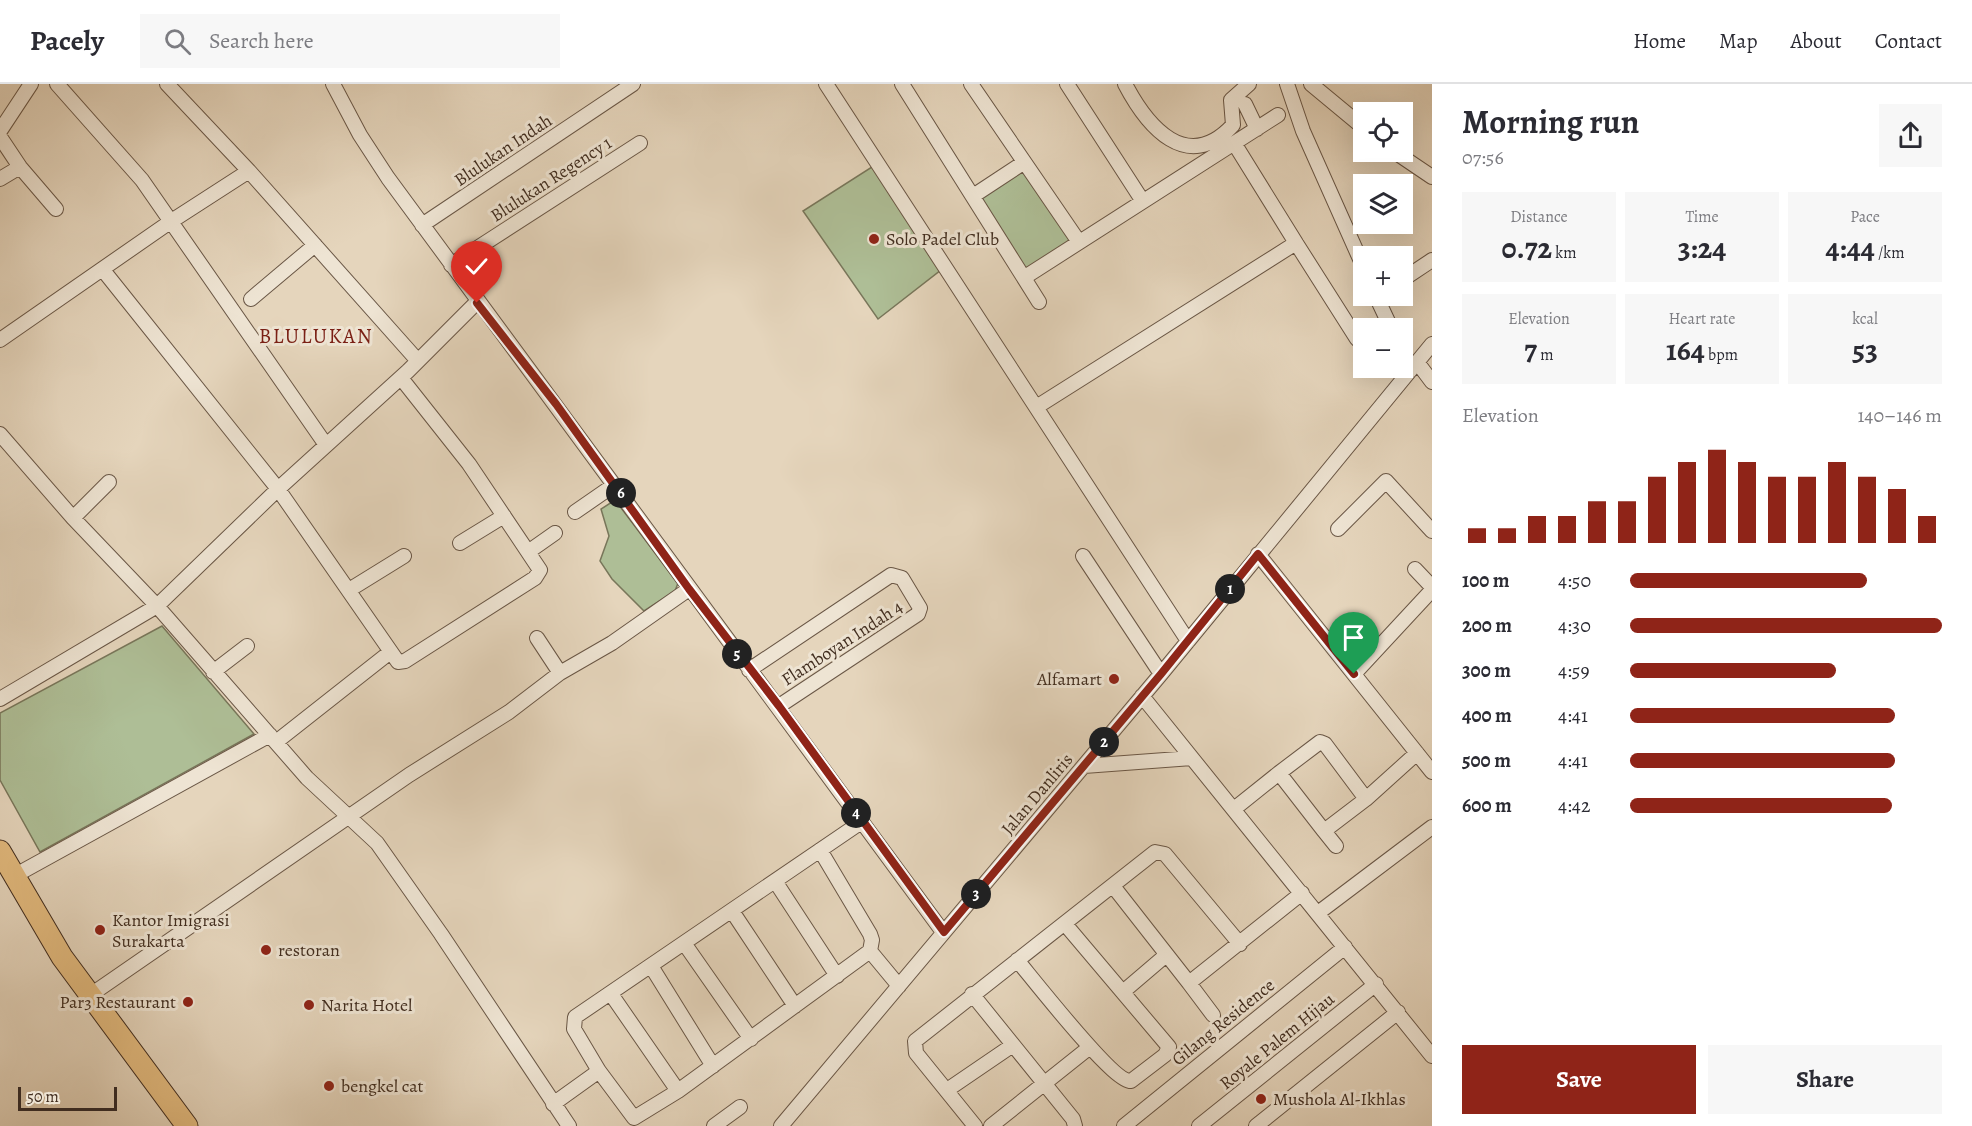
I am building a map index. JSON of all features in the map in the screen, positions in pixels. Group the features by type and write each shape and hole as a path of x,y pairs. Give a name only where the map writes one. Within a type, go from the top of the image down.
{"highway":[{"path":"0,850 37,917 89,996 187,1126"}],"street":[{"path":"0,131 31,84"},
{"path":"57,84 142,180 326,445"},
{"path":"333,84 360,135 477,302 749,670 779,706 944,932"},
{"name":"Blulukan Indah","path":"423,225 633,84"},
{"path":"826,84 1038,406 1188,641"},
{"path":"902,84 1039,302"},
{"path":"970,84 1023,164 1079,242"},
{"path":"1067,84 1142,200"},
{"path":"1125,84 1151,126 1167,137 1195,146 1210,141 1233,125 1231,100 1249,84"},
{"path":"1287,84 1304,131 1354,246"},
{"path":"1311,84 1353,119"},
{"path":"175,87 418,361"},
{"path":"1245,104 1257,129"},
{"path":"1025,277 1278,115"},
{"path":"0,137 20,166 56,209"},
{"name":"Blulukan Regency 1","path":"451,265 640,143"},
{"path":"1234,143 1353,333"},
{"path":"1410,162 1432,177"},
{"path":"973,196 1023,164"},
{"path":"0,179 20,166"},
{"path":"0,339 170,222 249,171"},
{"path":"1038,406 1296,243"},
{"path":"251,299 315,245"},
{"path":"1413,273 1432,260"},
{"path":"103,270 192,378 278,489 349,590 389,653 398,662 405,661 535,578 540,568 469,464 401,378"},
{"path":"0,699 157,606 278,489 401,378 477,302"},
{"name":"Jalan Danliris","path":"781,1126 1161,674 1432,344"},
{"path":"1414,367 1432,382"},
{"path":"0,434 73,518 157,606 307,778 377,843 392,861 568,1126"},
{"path":"1338,529 1386,481 1432,531"},
{"path":"73,518 109,482"},
{"path":"575,512 614,485"},
{"path":"460,543 504,516"},
{"path":"528,552 555,533"},
{"path":"1258,554 1417,753 1430,766"},
{"path":"349,590 404,556"},
{"path":"1083,556 1161,674"},
{"path":"1354,674 1432,588 1415,569"},
{"name":"Flamboyan Indah 4","path":"749,670 891,575 902,578 920,608 918,614 779,706"},
{"path":"89,996 409,775 508,712 560,673 612,642 689,589"},
{"path":"537,638 560,673"},
{"path":"213,672 247,646"},
{"path":"14,876 273,738 389,653"},
{"path":"1142,696 1432,1056"},
{"path":"1234,808 1320,742 1325,744 1366,798"},
{"path":"1324,831 1417,753"},
{"path":"1084,766 1192,758"},
{"path":"1279,773 1336,846"},
{"path":"820,850 870,934 872,944 870,951 637,1122 599,1071 572,1025 578,1014 611,994 684,943 732,911 820,850 857,825"},
{"path":"1318,913 1432,827"},
{"path":"975,1126 916,1053 914,1046 917,1039 1154,853 1162,853 1240,944"},
{"path":"775,881 837,976"},
{"path":"1113,886 1213,1016"},
{"path":"1189,983 1302,893"},
{"path":"732,911 795,1006"},
{"path":"1017,960 1090,1047 1121,1079 1128,1082 1168,1052 1169,1047 1124,991 1065,924"},
{"path":"684,943 751,1038"},
{"name":"Gilang Residence","path":"1124,1126 1345,947"},
{"path":"870,951 899,986"},
{"path":"1124,991 1166,956"},
{"path":"651,966 713,1066"},
{"name":"Royale Palem Hijau","path":"1200,1126 1376,984"},
{"path":"611,994 678,1091"},
{"path":"972,994 1073,1119 1076,1126"},
{"path":"1256,1126 1398,1012"},
{"path":"947,1090 1013,1045"},
{"path":"991,1126 1090,1047"},
{"path":"553,1104 599,1071"},
{"path":"714,1126 740,1107"}],"green space":[{"name":"Solo Padel Club","path":"875,165 946,266 878,319 803,211"},
{"path":"1022,169 1073,239 1025,272 978,198"},
{"path":"615,500 678,583 675,591 644,611 612,579 600,561 609,536 601,509"},
{"path":"162,626 254,734 40,852 0,780 0,713"}],"place":[{"name":"Solo Padel Club","path":"874,239"},
{"name":"Alfamart","path":"1114,679"},
{"name":"Kantor Imigrasi Surakarta","path":"100,930"},
{"name":"restoran","path":"266,950"},
{"name":"Par3 Restaurant","path":"188,1002"},
{"name":"Narita Hotel","path":"309,1005"},
{"name":"bengkel cat","path":"329,1086"},
{"name":"Mushola Al-Ikhlas","path":"1261,1099"}],"district":[{"name":"BLULUKAN","path":"316,336"}],"route":[{"path":"477,303 556,404 689,589 749,670 779,706 841,794 944,932 1161,674 1258,554 1354,674"}]}
